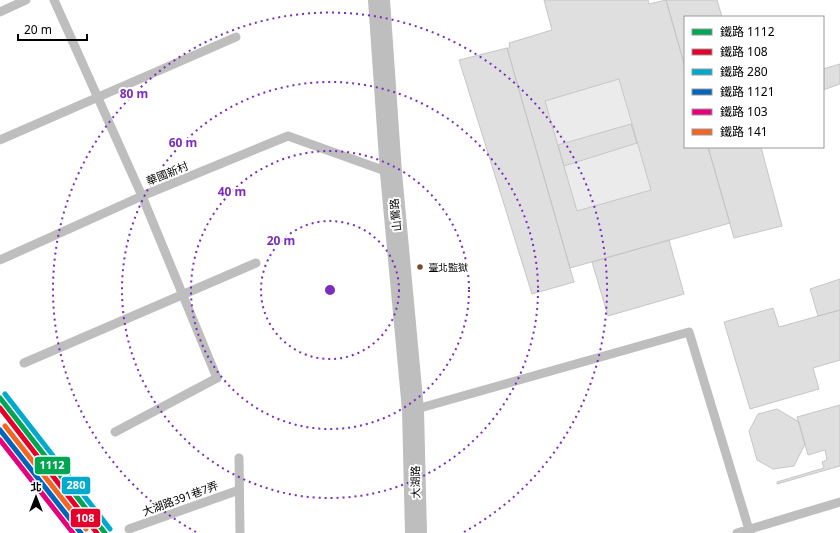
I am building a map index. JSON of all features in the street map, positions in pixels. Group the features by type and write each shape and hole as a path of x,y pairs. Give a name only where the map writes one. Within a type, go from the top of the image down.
{"street":[{"name":"山鶯路","path":"379,0 391,173 413,420"},
{"name":"大湖路","path":"413,420 416,533"}],"lane":[{"path":"0,12 26,0"},
{"path":"54,0 142,196 218,378 115,432"},
{"path":"0,140 236,37"},
{"name":"華國新村","path":"0,260 142,196 288,136 391,173"},
{"path":"24,363 256,263"},
{"path":"413,420 689,332 750,531"},
{"path":"239,458 240,533"},
{"name":"大湖路391巷7弄","path":"129,530 239,490"},
{"path":"737,533 750,531 840,502"}],"shaded area":[{"path":"619,79 631,124 558,145 545,101"},
{"path":"637,143 651,190 577,211 564,166"}],"building":[{"path":"544,0 648,0 649,4 666,0 684,63 684,148 708,148 730,223 570,268 507,48 510,48 509,43 552,30","holes":["619,79 651,190 577,211 545,101"]},
{"path":"666,0 717,0 722,16 684,16 684,63"},
{"path":"507,48 574,282 532,294 459,60"},
{"path":"840,64 840,84 824,90 824,69"},
{"path":"631,124 637,143 564,166 558,145"},
{"path":"708,148 761,148 782,226 734,238"},
{"path":"669,240 684,294 608,316 592,262"},
{"path":"840,279 840,310 818,316 810,289"},
{"path":"773,308 779,327 840,310 840,360 813,368 819,389 750,409 724,322"},
{"path":"840,405 840,466 777,484 777,482 824,468 822,462 827,460 825,450 808,455 797,417"},
{"path":"777,409 799,422 805,444 794,466 773,469 757,460 749,431 758,414"}],"rail line":[{"name":"280","path":"5,394 110,529"},
{"name":"1112","path":"0,398 105,533"},
{"name":"108","path":"0,408 97,533"},
{"name":"141","path":"5,426 86,529"},
{"name":"1121","path":"0,430 81,533"},
{"name":"103","path":"0,440 73,533"}],"place":[{"name":"臺北監獄","path":"420,267"}]}
